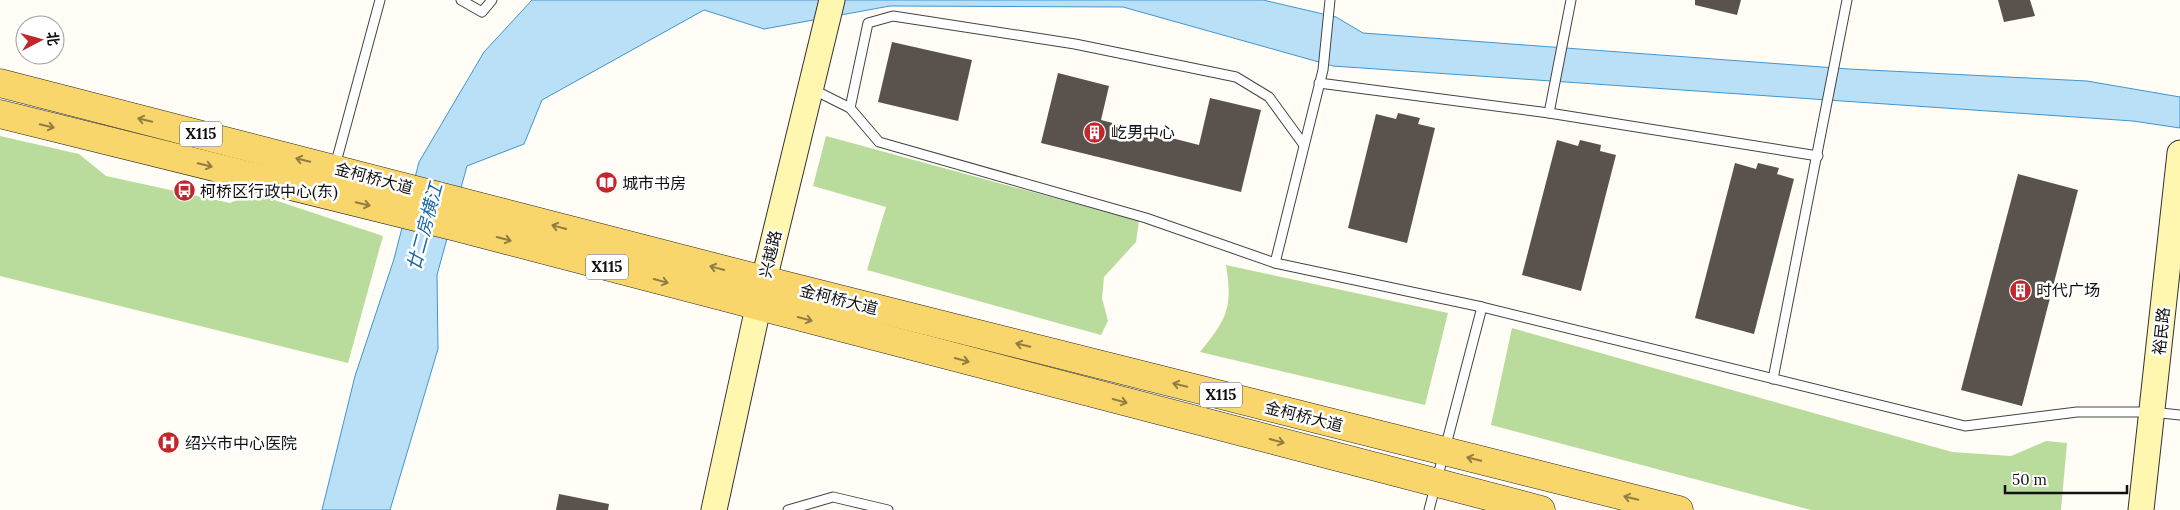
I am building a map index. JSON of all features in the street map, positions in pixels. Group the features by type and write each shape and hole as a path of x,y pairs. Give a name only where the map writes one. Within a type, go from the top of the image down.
{"main road":[{"name":"金柯桥大道","path":"0,83 401,185 461,215 758,307 1542,510"},
{"name":"金柯桥大道","path":"0,114 396,212 461,215 764,280 1679,510"}],"street":[{"name":"兴越路","path":"714,510 764,280 832,0"},
{"name":"裕民路","path":"2141,510 2180,153"}],"lane":[{"path":"335,168 380,0"},
{"path":"461,0 482,12 492,0"},
{"path":"1275,263 1323,70 1330,0"},
{"path":"1550,113 1571,0"},
{"path":"1773,379 1826,116 1847,0"},
{"path":"850,108 868,23 892,16 1075,44 1236,77 1269,97 1304,144"},
{"path":"1320,83 1550,113 1818,156"},
{"path":"810,88 850,108 879,142 1146,218 1275,263 1482,307 1965,426 2077,412 2152,412 2180,415"},
{"path":"1429,510 1482,307"},
{"path":"788,510 833,497 888,510"}],"green space":[{"path":"0,136 79,154 106,176 230,203 253,193 383,236 348,363 0,276"},
{"path":"826,136 1139,221 1136,242 1104,277 1102,298 1108,321 1101,335 867,270 886,207 813,186"},
{"path":"1226,265 1448,313 1425,405 1200,352 1216,331 1226,312 1229,292"},
{"path":"1512,328 1952,452 2011,456 2046,441 2067,443 2061,510 1811,510 1491,425"}],"water":[{"name":"廿二房横江","path":"532,0 1263,0 1336,17 1363,33 1849,69 2087,81 2180,97 2180,128 2133,121 1333,66 1123,7 890,6 764,29 704,10 542,100 524,144 467,166 437,275 438,349 390,510 322,510 355,376 394,259 419,162 484,52"}],"building":[{"path":"1695,0 1741,0 1737,15 1695,5"},
{"path":"1998,0 2030,0 2035,16 2004,22"},
{"path":"892,42 972,60 958,121 878,102"},
{"name":"屹男中心","path":"1058,73 1109,86 1101,120 1199,145 1210,98 1261,110 1241,192 1041,143"},
{"path":"1398,113 1420,118 1418,124 1435,128 1407,243 1348,228 1376,114 1396,119"},
{"path":"1557,140 1578,146 1580,140 1601,145 1600,151 1616,155 1581,291 1522,275"},
{"path":"1735,163 1756,169 1758,163 1779,168 1777,174 1794,179 1754,334 1695,318"},
{"name":"时代广场","path":"2018,174 2078,190 2022,406 1961,390"},
{"path":"559,494 609,504 608,510 556,510"}],"place":[{"name":"屹男中心","path":"1095,132"},
{"name":"城市书房","path":"606,183"},
{"name":"柯桥区行政中心(东)","path":"184,191"},
{"name":"时代广场","path":"2020,290"},
{"name":"绍兴市中心医院","path":"169,443"}]}
